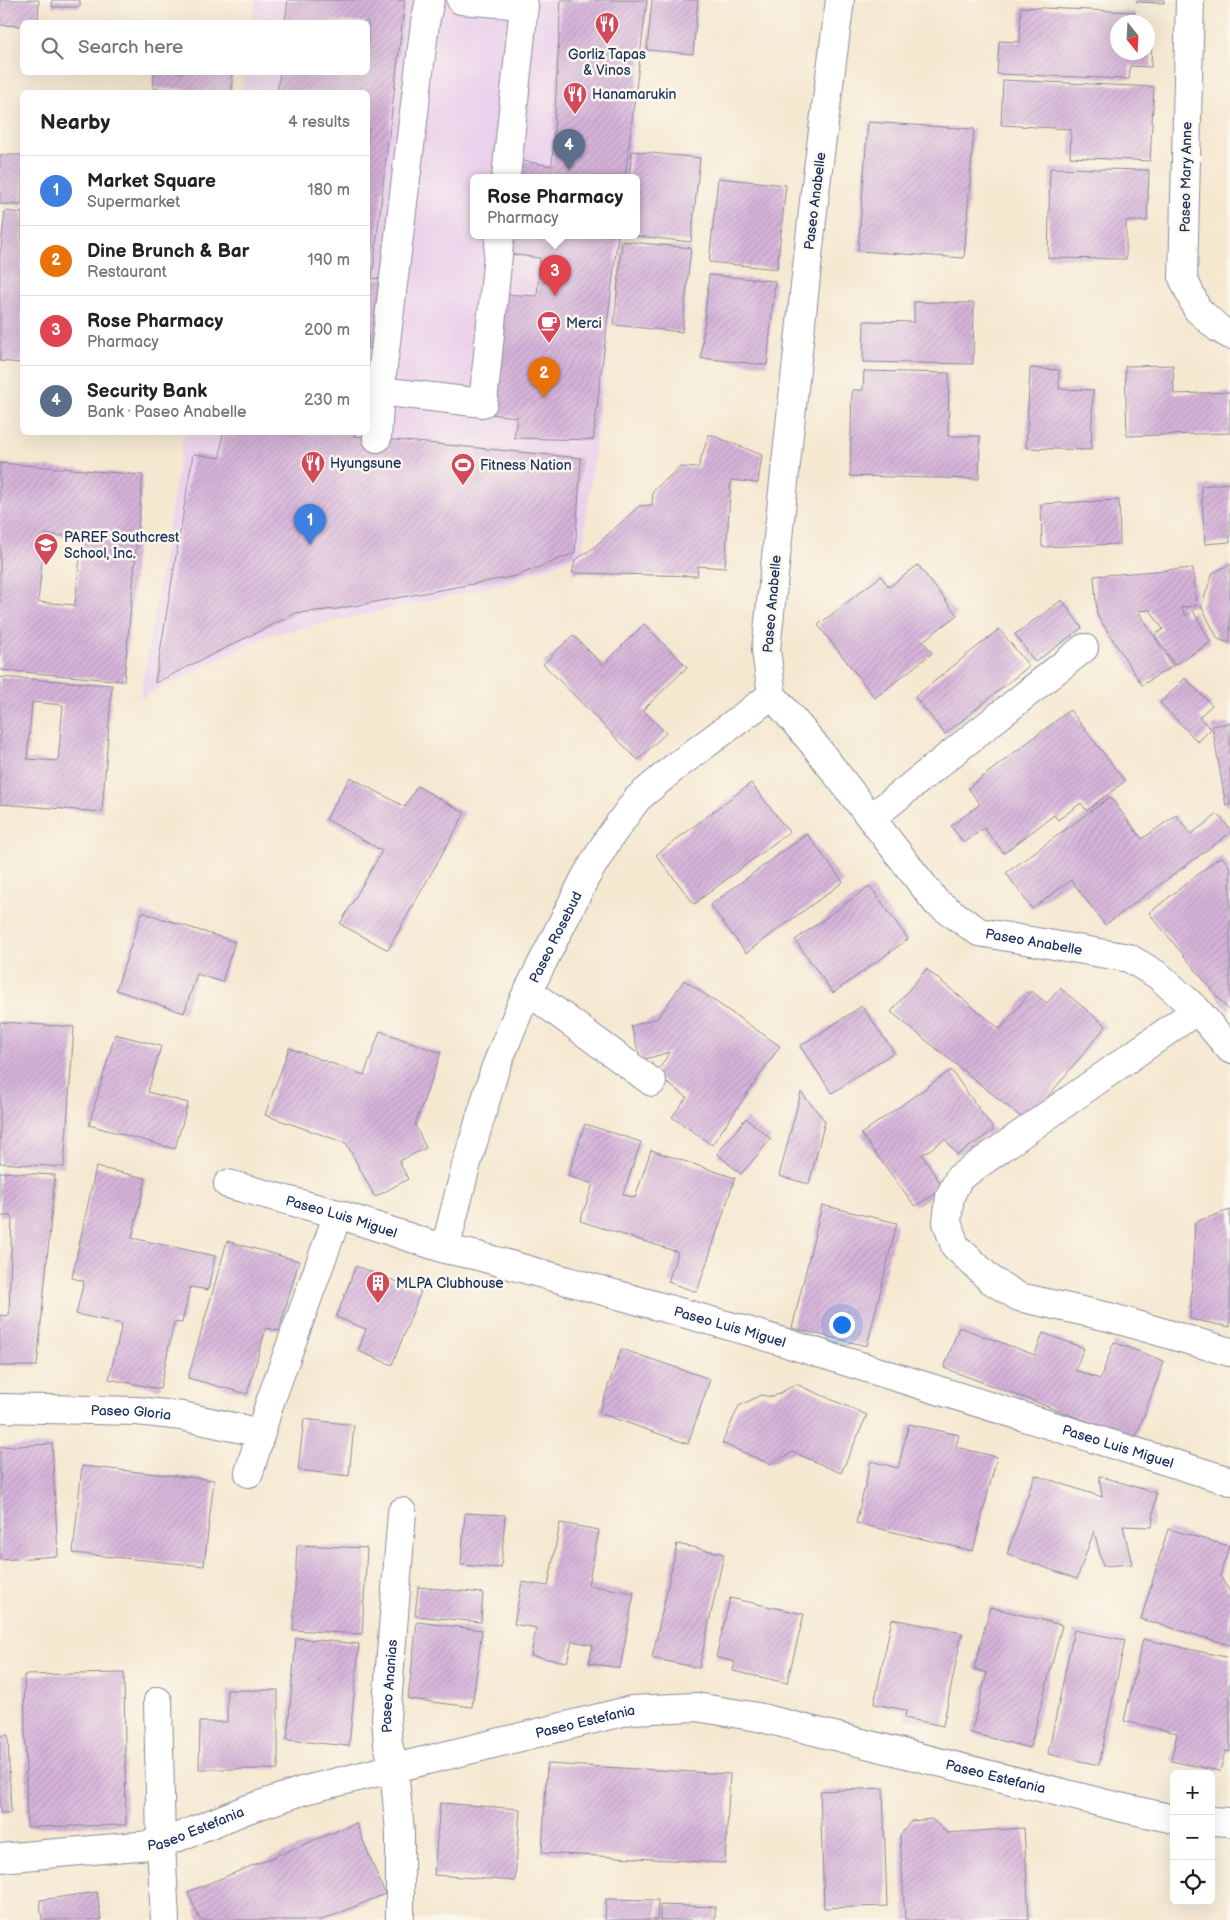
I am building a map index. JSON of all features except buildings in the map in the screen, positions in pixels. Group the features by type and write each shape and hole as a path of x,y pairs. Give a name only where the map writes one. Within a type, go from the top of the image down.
{"street":[{"path":"377,438 380,391 424,33 430,0"},
{"path":"461,0 524,6 506,174"},
{"name":"Paseo Anabelle","path":"840,0 815,192 766,650 772,695 936,902 978,932 1129,958 1159,976 1197,1010 1230,1049"},
{"name":"Paseo Mary Anne","path":"1190,0 1183,278 1197,308 1218,328 1230,334"},
{"path":"380,391 483,403 500,239"},
{"path":"870,818 1084,648"},
{"name":"Paseo Rosebud","path":"445,1249 466,1166 495,1069 528,991 585,878 609,838 637,799 675,767 772,695"},
{"path":"528,991 652,1082"},
{"path":"1197,1010 960,1178 950,1196 947,1222 955,1246 991,1280 1019,1297 1109,1317 1230,1352"},
{"name":"Paseo Luis Miguel","path":"228,1184 338,1214 445,1249 478,1256 751,1332 1230,1481"},
{"path":"249,1473 269,1405 338,1214"},
{"name":"Paseo Gloria","path":"0,1408 137,1410 182,1416 262,1433"},
{"name":"Paseo Ananias","path":"400,1920 400,1832 394,1768 388,1744 386,1718 402,1512"},
{"path":"158,1701 161,1844 165,1920"},
{"name":"Paseo Estefania","path":"0,1858 161,1844 245,1810 296,1792 631,1710 696,1707 758,1717 1119,1807 1170,1817"},
{"path":"1215,1821 1230,1822"}],"shaded area":[{"path":"256,0 648,0 628,174 470,174 470,239 621,239 582,554 506,584 269,635 140,698 184,435 370,435 370,90 241,90 244,75 370,75 370,20 252,20"}],"place":[{"name":"Gorliz Tapas & Vinos","path":"607,45"},
{"name":"Hanamarukin","path":"575,115"},
{"name":"Security Bank","path":"569,170"},
{"name":"Rose Pharmacy","path":"555,296"},
{"name":"Merci","path":"549,344"},
{"name":"Dine Brunch & Bar","path":"544,398"},
{"name":"Hyungsune","path":"313,484"},
{"name":"Fitness Nation","path":"463,486"},
{"name":"Market Square","path":"310,545"},
{"name":"PAREF Southcrest School, Inc.","path":"46,566"},
{"name":"MLPA Clubhouse","path":"378,1304"}]}
